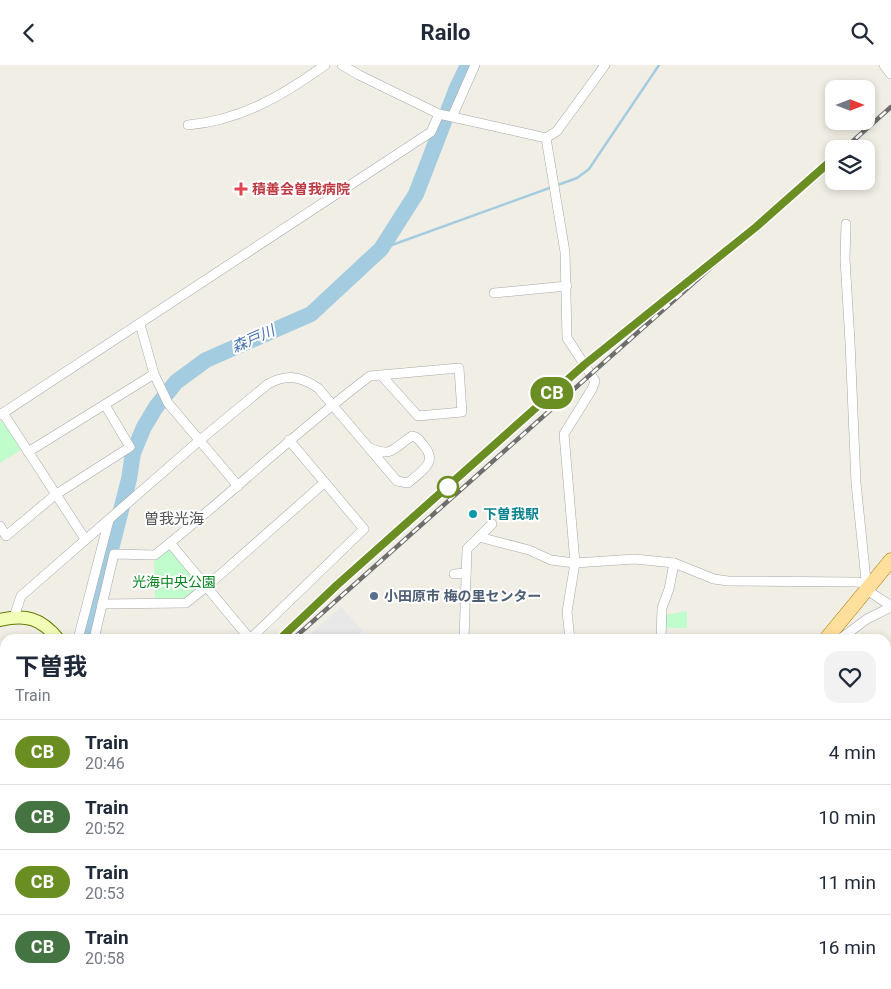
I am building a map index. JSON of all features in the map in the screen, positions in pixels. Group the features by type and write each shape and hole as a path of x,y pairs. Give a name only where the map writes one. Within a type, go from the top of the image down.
{"main road":[{"path":"830,634 891,560"},
{"path":"0,620 14,617 29,618 40,622 53,634"}],"street":[{"path":"188,125 225,120 243,113 301,82 325,65"},
{"path":"342,65 439,114 546,138 557,131 605,65"},
{"path":"452,117 475,65"},
{"path":"885,65 891,73"},
{"path":"85,539 1,414 431,132 439,114"},
{"path":"546,138 565,252 567,338 595,381 564,434 575,563 567,613 569,634"},
{"path":"846,224 845,259 856,483 867,590"},
{"path":"494,293 567,286"},
{"path":"140,324 154,374 167,401 238,486"},
{"path":"95,634 114,554 154,555 238,486 332,404 370,376 459,368 462,412 418,416 382,375"},
{"path":"28,452 154,374"},
{"path":"14,617 21,596 200,439 268,384 280,377 306,380 318,389 397,481 408,483 429,464 430,452 417,437 412,436 392,451 379,452 370,448"},
{"path":"0,526 6,536 55,495 130,447 105,405"},
{"path":"255,634 364,529 289,440"},
{"path":"102,604 186,603 324,483"},
{"path":"79,634 111,517"},
{"path":"464,634 467,549 492,524"},
{"path":"479,537 529,550 551,560 575,563 636,559 674,563 714,579 728,581 862,583 867,590 891,607 867,619 847,634"},
{"path":"170,543 246,634"},
{"path":"661,634 662,608 669,589 674,563"},
{"path":"454,575 466,573"}],"green space":[{"path":"0,421 2,421 21,450 0,463"},
{"name":"光海中央公園","path":"170,546 204,587 185,601 155,601 154,558"},
{"path":"687,611 687,628 664,628 665,615"}],"shaded area":[{"path":"341,607 363,631 360,634 311,634"}],"waterway":[{"name":"森戸川","path":"89,634 129,479 133,453 144,427 156,407 176,382 206,360 311,314 381,249 416,194 457,88 468,65"},
{"path":"381,249 577,178 589,169 659,65"}],"railway":[{"path":"854,140 891,107"},
{"path":"299,634 825,166"},
{"path":"285,634 337,585 584,365 655,308"}],"train":[{"name":"CB","path":"285,634 337,585 584,365 756,227 825,166"}],"place":[{"name":"積善会曽我病院","path":"241,189"},
{"name":"下曽我駅","path":"473,514"},
{"name":"小田原市 梅の里センター","path":"374,596"}],"district":[{"name":"曽我光海","path":"174,519"}]}
